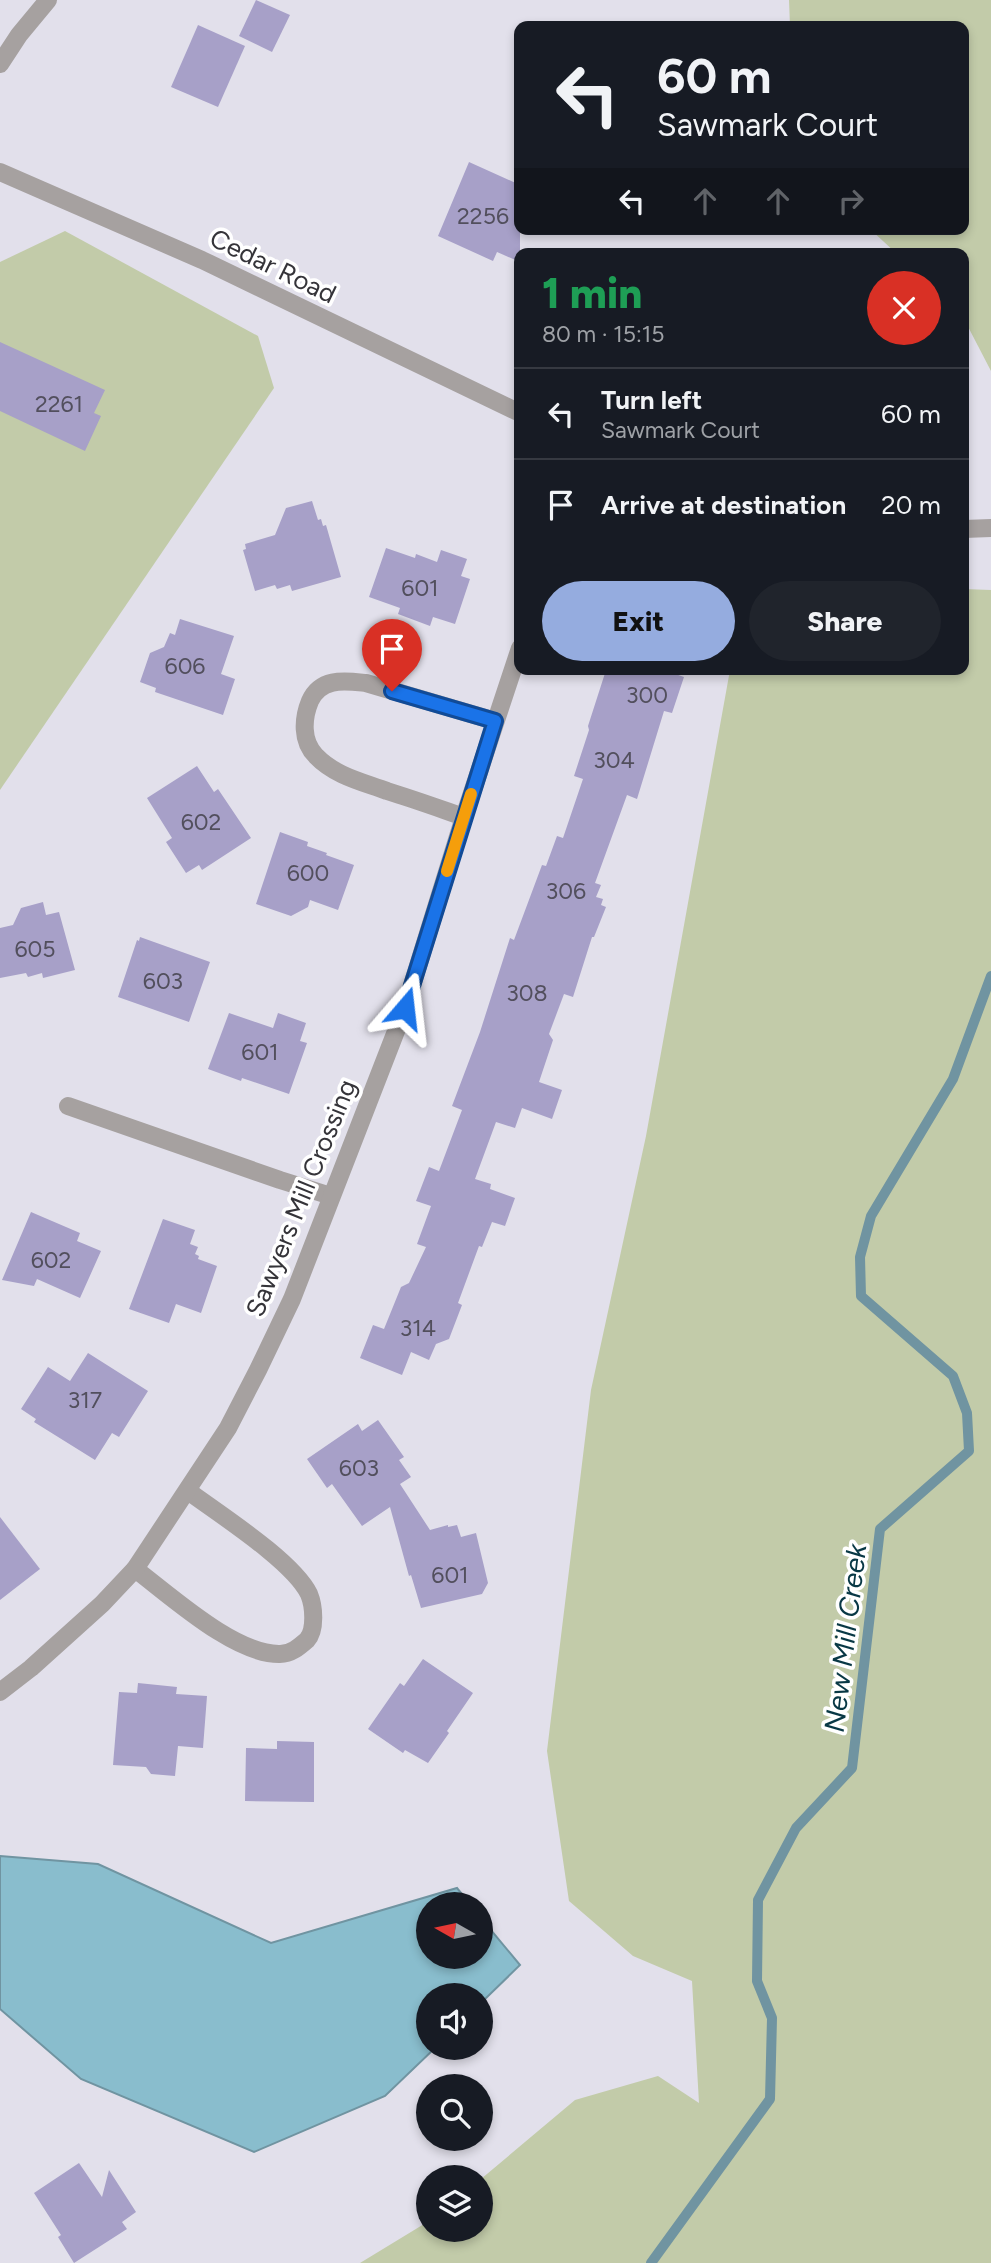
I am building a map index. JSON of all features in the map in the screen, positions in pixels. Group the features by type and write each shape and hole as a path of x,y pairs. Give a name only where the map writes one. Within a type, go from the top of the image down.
{"street":[{"path":"0,64 19,35 48,0"},
{"name":"Cedar Road","path":"0,172 202,260 514,410"},
{"path":"969,529 991,528"},
{"name":"Sawyers Mill Crossing","path":"0,1692 102,1604 135,1569 228,1428 258,1370 292,1299 405,1008 514,666"},
{"path":"464,817 339,774 315,755 306,738 306,710 322,685 346,681 366,683 495,721"},
{"path":"68,1106 331,1196"},
{"path":"135,1569 229,1639 257,1652 282,1655 297,1650 311,1635 313,1617 309,1594 285,1564 188,1491"}],"green space":[{"path":"789,0 991,0 991,371 969,329 969,248 891,248 876,235 969,235 969,21 790,21"},
{"path":"65,231 258,336 274,388 0,790 0,262"},
{"path":"969,589 991,590 991,2263 360,2263 416,2229 416,2242 493,2242 493,2169 575,2100 658,2076 699,2103 692,1981 633,1956 569,1901 547,1751 591,1390 646,1136 729,675 969,675"}],"water":[{"path":"0,1856 98,1864 271,1943 416,1900 416,1969 494,1969 494,1934 520,1965 493,1991 493,1983 416,1983 416,2060 422,2060 385,2096 254,2152 81,2079 0,2009"},
{"path":"457,1888 460,1892 443,1892"}],"building":[{"path":"256,0 290,15 272,52 239,36"},
{"path":"198,25 245,46 218,107 171,87"},
{"path":"469,162 514,182 514,235 520,235 520,248 514,248 514,259 497,252 493,261 438,236"},
{"path":"0,342 105,390 94,413 101,416 85,451 0,411"},
{"path":"312,501 318,520 321,519 323,526 326,525 341,577 292,591 290,585 277,589 275,585 255,591 243,550 246,549 245,544 275,535 286,508"},
{"path":"386,548 415,558 416,554 437,562 441,550 467,559 461,576 470,579 455,624 433,617 430,626 398,614 400,608 369,597"},
{"path":"180,619 234,636 221,674 235,679 223,715 155,692 156,688 140,682 150,653 164,647 170,633 175,635"},
{"path":"604,675 684,677 672,713 664,711 637,799 627,795 595,883 601,885 596,897 603,899 601,905 606,907 592,937 573,997 564,994 549,1034 553,1040 539,1082 562,1090 552,1119 522,1108 515,1128 496,1122 475,1179 491,1184 490,1189 515,1198 505,1226 492,1222 482,1247 479,1246 458,1303 462,1305 449,1339 436,1344 429,1360 411,1352 402,1375 360,1358 373,1325 384,1329 401,1287 409,1283 426,1247 417,1244 431,1206 416,1201 429,1167 439,1171 462,1110 452,1106 480,1032 510,938 514,940 542,865 546,866 557,836 563,838 583,779 574,776"},
{"path":"197,766 214,792 218,789 251,838 202,870 199,865 186,873 166,842 172,838 147,798"},
{"path":"280,832 308,842 307,846 327,853 326,855 354,865 338,910 310,900 308,907 291,916 256,904"},
{"path":"43,902 46,915 59,912 75,970 43,978 42,973 28,977 26,973 0,978 0,928 13,925 21,908"},
{"path":"140,937 210,962 189,1022 118,997"},
{"path":"229,1013 273,1028 278,1013 306,1023 300,1041 307,1043 289,1094 208,1069"},
{"path":"31,1212 80,1233 77,1241 101,1251 80,1298 37,1279 34,1286 2,1280"},
{"path":"163,1219 195,1230 190,1244 198,1247 195,1254 199,1256 198,1259 217,1266 201,1313 176,1304 169,1323 129,1309"},
{"path":"88,1353 148,1391 119,1437 112,1433 95,1460 34,1422 36,1419 21,1409 48,1367 70,1381"},
{"path":"378,1420 404,1457 399,1460 411,1477 400,1484 430,1530 457,1525 461,1537 476,1533 488,1583 482,1594 421,1608 390,1507 362,1526 332,1484 327,1488 307,1459 358,1424 362,1431"},
{"path":"0,1517 40,1569 0,1600"},
{"path":"423,1659 473,1693 428,1763 405,1750 403,1753 368,1729 400,1683 404,1686"},
{"path":"138,1683 177,1687 176,1694 207,1696 203,1748 178,1746 175,1776 151,1774 146,1767 113,1765 119,1692 137,1693"},
{"path":"277,1741 314,1742 314,1802 245,1801 246,1748 277,1749"},
{"path":"79,2163 102,2197 109,2170 136,2212 122,2222 127,2229 74,2263 58,2237 61,2235 34,2193"}],"waterway":[{"name":"New Mill Creek","path":"651,2263 770,2099 772,2018 757,1981 758,1900 796,1828 852,1768 880,1529 969,1451 967,1413 953,1376 861,1296 860,1257 871,1216 953,1079 991,976"}],"slow traffic":[{"path":"447,871 471,794"}],"route":[{"path":"392,691 495,721 405,1008"}]}
